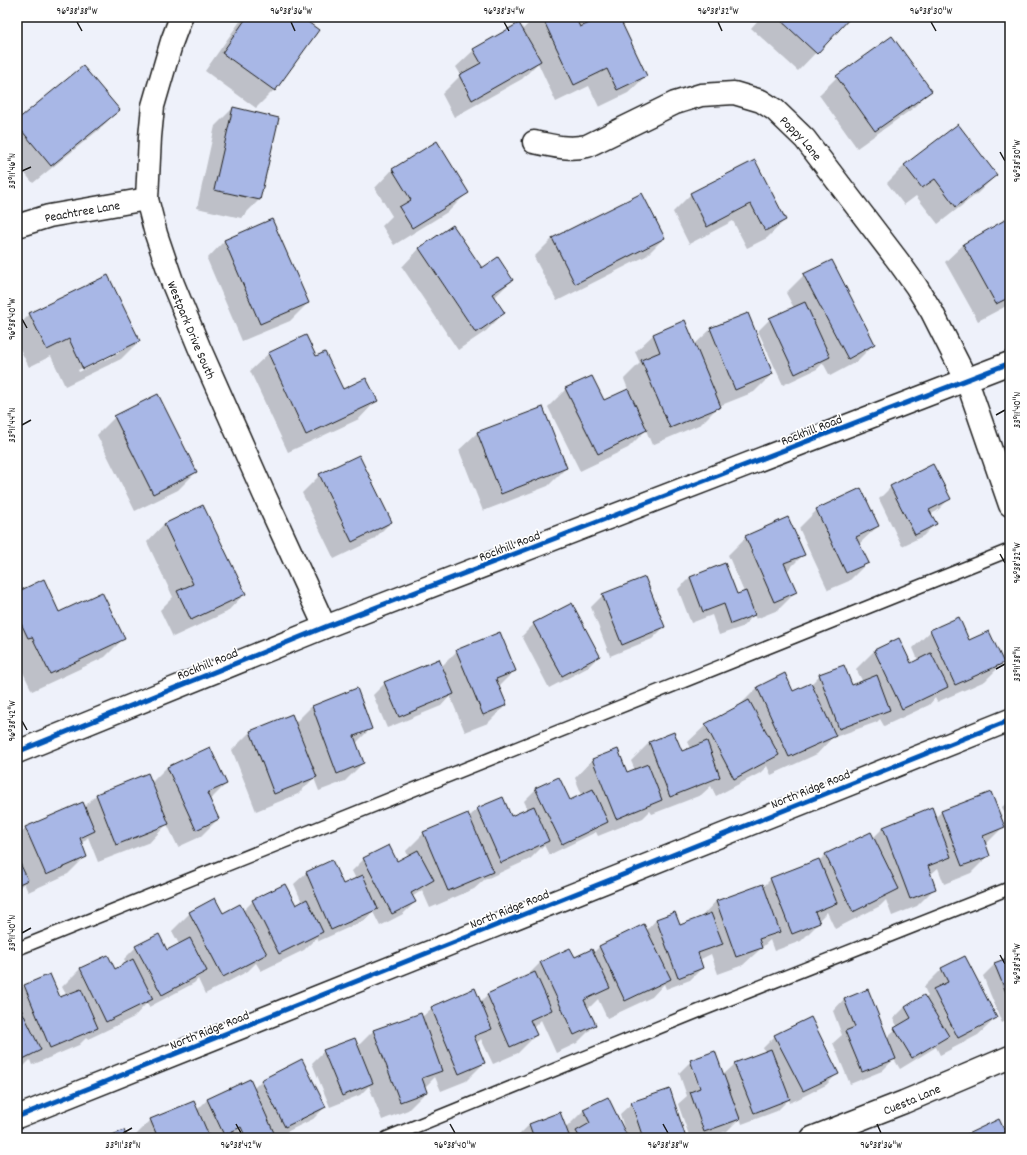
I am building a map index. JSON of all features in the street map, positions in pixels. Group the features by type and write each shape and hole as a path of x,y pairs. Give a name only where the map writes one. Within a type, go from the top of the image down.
{"street":[{"name":"Westpark Drive South","path":"181,17 172,41 153,106 147,199 156,234 173,284 199,347 264,494 326,627"},
{"name":"Poppy Lane","path":"534,142 574,149 587,146 675,103 700,95 734,93 761,101 775,110 805,139 898,261 932,312 968,380 1010,505"},
{"name":"Peachtree Lane","path":"17,226 49,216 147,199"},
{"name":"Rockhill Road","path":"17,752 326,627 1010,363"},
{"name":"North Ridge Road","path":"17,1117 1010,720"},
{"name":"Cuesta Lane","path":"812,1138 904,1102 1010,1057"}],"lane":[{"path":"17,949 1010,550"},
{"path":"387,1138 707,1008 1010,888"}],"building":[{"path":"247,17 301,17 319,30 275,91 222,53"},
{"path":"542,17 575,17 580,27 592,22 590,17 619,17 647,76 617,90 607,69 574,85"},
{"path":"777,17 851,17 817,54"},
{"path":"519,23 541,61 472,100 459,75 481,63 473,49"},
{"path":"892,36 932,91 875,131 836,76"},
{"path":"83,66 120,110 51,166 17,125 17,120"},
{"path":"233,107 279,118 260,200 214,190"},
{"path":"958,124 997,175 956,207 935,179 922,188 904,165"},
{"path":"437,141 469,193 412,228 399,207 411,200 392,169"},
{"path":"755,160 786,220 765,231 751,204 707,227 690,193"},
{"path":"642,193 665,238 575,284 552,238"},
{"path":"1010,217 1010,297 996,304 963,244"},
{"path":"272,219 309,303 260,324 224,240"},
{"path":"453,225 482,268 498,257 513,280 492,294 505,313 476,333 419,248"},
{"path":"832,260 875,344 848,359 803,274"},
{"path":"108,275 140,341 83,369 69,339 47,350 29,313"},
{"path":"805,302 830,357 795,374 769,318"},
{"path":"748,313 773,374 735,390 710,328"},
{"path":"685,320 721,407 670,428 641,360 660,352 653,334"},
{"path":"306,335 316,356 325,352 343,389 366,378 378,401 306,435 268,353"},
{"path":"592,376 604,400 628,389 647,430 598,454 565,388"},
{"path":"158,394 197,472 153,494 114,416"},
{"path":"543,407 567,468 501,494 477,432"},
{"path":"359,455 392,522 352,542 319,474"},
{"path":"933,464 951,499 929,510 937,524 915,535 890,486"},
{"path":"861,488 879,526 856,537 869,563 846,573 816,509"},
{"path":"203,505 246,594 191,620 177,591 193,584 164,524"},
{"path":"788,517 805,555 784,563 797,592 774,602 745,536"},
{"path":"725,563 737,594 746,591 755,615 731,624 724,604 703,612 690,577"},
{"path":"645,577 665,627 622,645 602,594"},
{"path":"44,579 59,612 102,592 125,639 50,674 32,637 28,638 17,615 17,592"},
{"path":"572,603 600,656 562,676 533,623"},
{"path":"959,617 969,640 989,631 1004,663 955,685 930,630"},
{"path":"500,632 516,671 496,679 507,705 483,715 456,650"},
{"path":"899,638 911,663 931,653 948,687 902,709 874,650"},
{"path":"439,659 454,694 399,717 384,682"},
{"path":"844,665 852,685 877,675 890,710 839,729 819,674"},
{"path":"785,673 793,691 811,683 836,736 789,757 757,687"},
{"path":"357,688 372,729 354,736 364,763 337,774 312,706"},
{"path":"749,700 779,755 734,779 705,724"},
{"path":"292,714 317,777 274,794 250,731"},
{"path":"674,732 682,751 707,741 720,777 670,797 649,742"},
{"path":"210,747 227,784 207,793 219,819 196,830 167,767"},
{"path":"618,749 627,772 648,764 662,800 616,819 592,759"},
{"path":"148,773 169,824 116,845 96,794"},
{"path":"559,777 570,800 593,789 608,822 562,844 535,788"},
{"path":"991,792 1005,827 983,836 990,856 962,866 941,811"},
{"path":"503,797 511,816 534,806 549,841 501,863 477,808"},
{"path":"83,802 95,831 80,838 87,857 46,875 25,827"},
{"path":"932,807 951,857 928,866 936,889 910,899 883,827"},
{"path":"468,813 493,872 448,891 423,832"},
{"path":"871,832 899,889 853,912 825,854"},
{"path":"389,845 397,861 418,850 434,880 411,893 416,902 392,914 363,858"},
{"path":"17,857 28,880 17,885"},
{"path":"819,859 837,903 815,912 820,923 792,934 770,878"},
{"path":"332,860 343,884 363,875 378,909 331,930 306,872"},
{"path":"285,884 296,905 307,899 323,932 279,954 252,900"},
{"path":"763,884 780,932 759,939 762,948 736,957 716,901"},
{"path":"215,898 223,913 240,904 267,954 223,977 189,912"},
{"path":"675,912 680,925 711,913 723,944 698,953 703,968 678,978 656,919"},
{"path":"644,924 671,979 625,1001 599,946"},
{"path":"159,934 167,950 190,938 207,971 162,995 135,946"},
{"path":"570,948 575,957 592,949 610,988 584,1000 596,1025 574,1035 540,962"},
{"path":"108,955 115,969 133,959 153,999 106,1022 80,968"},
{"path":"965,956 997,1018 958,1038 933,989 948,982 941,968"},
{"path":"1010,957 1010,1002 994,963"},
{"path":"535,972 552,1010 530,1020 537,1035 510,1047 487,994"},
{"path":"50,974 60,997 81,989 98,1028 50,1048 24,985"},
{"path":"475,988 492,1029 474,1036 485,1063 459,1074 431,1007"},
{"path":"868,989 896,1059 862,1072 845,1031 855,1027 844,999"},
{"path":"924,995 949,1036 912,1058 894,1028 911,1018 905,1007"},
{"path":"17,1001 41,1050 17,1062"},
{"path":"421,1013 442,1071 422,1078 427,1092 400,1102 373,1030"},
{"path":"811,1017 839,1074 803,1091 774,1035"},
{"path":"355,1038 373,1083 342,1096 323,1050"},
{"path":"771,1049 790,1099 754,1113 734,1063"},
{"path":"715,1051 740,1119 704,1132 690,1092 700,1088 690,1060"},
{"path":"302,1059 326,1107 285,1127 261,1080"},
{"path":"250,1079 275,1135 268,1138 246,1138 241,1127 224,1135 207,1099"},
{"path":"670,1089 686,1138 643,1138 631,1102"},
{"path":"608,1097 628,1138 580,1138 576,1131 590,1123 583,1109"},
{"path":"194,1101 210,1138 158,1138 150,1119"},
{"path":"560,1112 570,1138 534,1138 529,1124"},
{"path":"999,1119 1008,1138 959,1138"},
{"path":"124,1130 127,1138 105,1138"}],"cycle path":[{"path":"17,752 325,627 1010,363"},
{"path":"17,1117 1010,720"}]}
